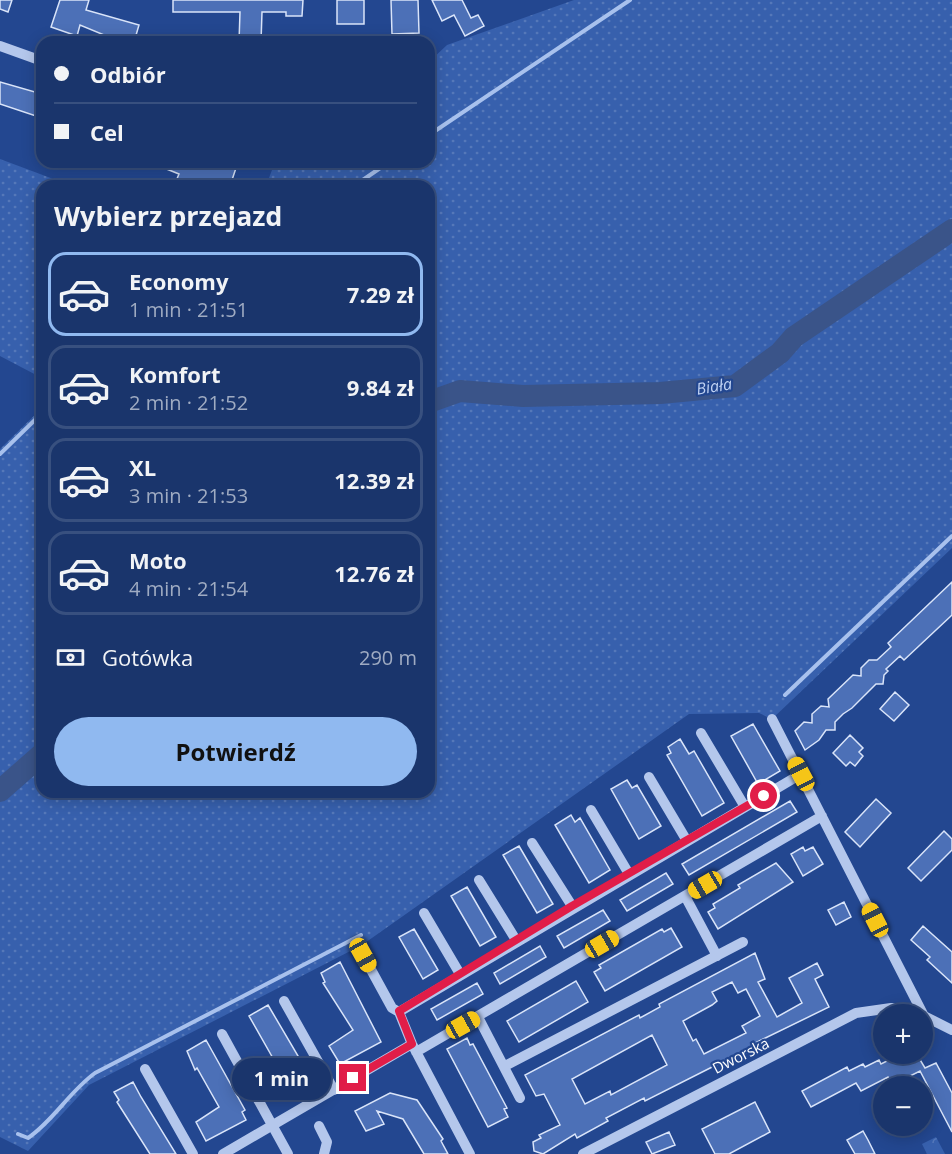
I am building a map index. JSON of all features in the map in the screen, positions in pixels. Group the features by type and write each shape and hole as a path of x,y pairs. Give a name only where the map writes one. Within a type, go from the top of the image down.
{"street":[{"path":"0,46 36,59"},
{"path":"772,719 916,1004"},
{"path":"701,733 745,807"},
{"path":"399,1011 572,906 801,774"},
{"path":"649,777 687,841"},
{"path":"591,810 629,874"},
{"path":"223,1154 334,1089 478,1017 822,816"},
{"path":"531,843 572,906"},
{"path":"479,880 516,940"},
{"path":"685,896 717,956"},
{"path":"424,913 460,974"},
{"path":"505,1066 743,942"},
{"path":"363,955 392,1008 399,1011 414,1048 470,1154"},
{"path":"284,1001 334,1089"},
{"name":"Dworska","path":"583,1154 856,1013 873,1011"},
{"path":"478,1017 520,1098"},
{"name":"Dworska","path":"933,1020 952,1030"},
{"path":"222,1034 288,1154"},
{"path":"146,1069 193,1154"},
{"path":"319,1125 327,1142 324,1154"}],"green space":[{"path":"574,0 952,0 952,548 772,719 759,713 689,714 362,945 89,1085 28,1151 0,1137 0,449 36,414 36,798 435,798 435,180 268,180 273,168 435,168 435,56 447,45"},
{"path":"0,159 56,180 36,180 36,375 0,356"},
{"path":"936,1137 945,1154 927,1154 922,1144"}],"building":[{"path":"0,0 12,0 8,12 0,9"},
{"path":"60,0 89,0 86,10 139,25 136,36 107,36 80,25 77,36 51,27"},
{"path":"173,0 303,0 302,16 286,16 286,12 262,12 261,36 239,36 240,12 173,12"},
{"path":"337,0 364,0 364,24 337,24"},
{"path":"391,0 418,0 419,33 392,34"},
{"path":"432,0 462,0 471,18 478,15 484,26 465,36 454,15 442,21"},
{"path":"0,82 36,92 36,116 0,104"},
{"path":"164,168 236,168 232,180 176,180 179,174"},
{"path":"952,582 952,615 904,660 900,656 886,669 888,671 884,675 883,684 876,684 843,714 835,722 835,730 826,730 819,740 805,750 795,731 804,722 812,723 812,714 821,706 829,707 828,699 853,675 861,676 861,668 869,660 877,660 891,647 888,643"},
{"path":"895,692 909,705 894,721 880,709"},
{"path":"753,724 780,771 758,784 731,736"},
{"path":"850,735 863,748 859,752 863,756 855,766 850,762 846,766 833,753"},
{"path":"680,739 689,754 694,751 724,803 702,816 667,755 671,753 668,747"},
{"path":"627,780 632,788 637,785 661,826 639,839 611,789"},
{"path":"876,799 891,813 860,847 845,832"},
{"path":"790,801 797,812 689,875 682,864"},
{"path":"571,815 575,822 580,818 610,870 589,883 555,825"},
{"path":"944,831 952,839 952,850 921,881 908,868"},
{"path":"519,846 553,904 537,913 503,855"},
{"path":"803,847 805,851 813,847 823,864 803,876 791,854"},
{"path":"776,863 793,882 718,929 708,912 715,908 713,904 740,888 738,885"},
{"path":"666,873 673,884 627,911 620,900"},
{"path":"467,887 496,937 480,946 451,896"},
{"path":"844,902 851,917 836,925 828,910"},
{"path":"603,910 610,921 564,948 557,936"},
{"path":"923,926 952,952 952,983 927,960 930,957 911,940"},
{"path":"671,928 682,947 605,991 594,972 601,968 599,965 662,929 664,932"},
{"path":"414,929 438,970 423,979 399,937"},
{"path":"540,946 546,957 500,984 494,973"},
{"path":"755,953 765,979 758,982 777,1017 802,1003 789,978 817,963 823,975 815,979 829,1007 757,1042 759,1046 742,1055 741,1053 724,1061 645,1101 644,1098 606,1118 608,1121 577,1138 575,1134 543,1154 534,1151 533,1142 541,1138 539,1135 560,1125 544,1094 536,1096 525,1075 639,1015 640,1018 660,1007 659,1004","holes":["732,982 738,993 746,989 760,1016 742,1026 746,1033 704,1054 696,1039 693,1041 683,1021 712,1005 717,1001 712,992","652,1035 667,1065 611,1095 610,1091 585,1104 572,1079"]},
{"path":"340,962 381,1042 340,1064 329,1046 353,1030 323,983 325,982 321,973"},
{"path":"576,981 588,1002 519,1042 507,1021"},
{"path":"477,983 483,994 437,1020 431,1009"},
{"path":"268,1005 311,1078 291,1090 249,1016"},
{"path":"467,1038 470,1045 473,1044 507,1108 504,1109 508,1117 488,1127 447,1049"},
{"path":"206,1040 245,1110 242,1112 246,1120 206,1141 196,1122 219,1107 197,1068 195,1070 187,1051"},
{"path":"873,1063 923,1064 925,1068 936,1063 952,1093 952,1132 933,1096 933,1076 923,1076 920,1071 910,1076 873,1076 873,1085 861,1091 856,1083 811,1107 802,1091 847,1067 849,1071 863,1064 865,1067"},
{"path":"133,1082 176,1154 150,1154 117,1102 119,1100 114,1092"},
{"path":"390,1093 417,1100 443,1139 441,1141 448,1154 424,1154 403,1119 377,1111 384,1124 366,1131 355,1111"},
{"path":"755,1102 770,1132 729,1154 715,1154 702,1129"},
{"path":"863,1131 875,1154 855,1154 847,1140"},
{"path":"669,1132 675,1145 652,1154 646,1142"}],"waterway":[{"path":"435,131 630,0"},
{"path":"363,180 380,168"},
{"name":"Biała","path":"435,400 460,391 523,396 660,393 735,386 780,353 794,337 952,230"},
{"path":"0,454 36,419"},
{"path":"785,695 952,536"},
{"name":"Biała","path":"0,791 36,759"},
{"path":"18,1134 28,1138 37,1131 95,1073 361,935"}],"route":[{"path":"353,1078 412,1044 399,1011 572,906 764,796"}]}
